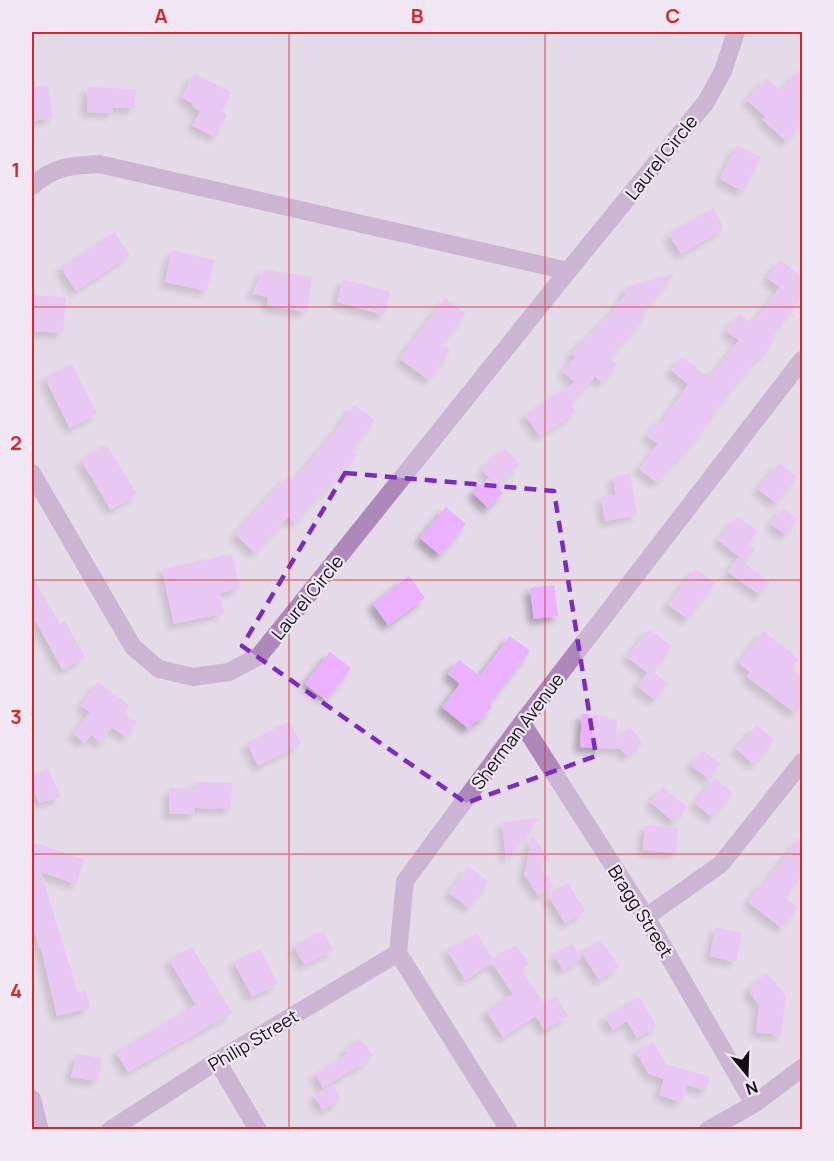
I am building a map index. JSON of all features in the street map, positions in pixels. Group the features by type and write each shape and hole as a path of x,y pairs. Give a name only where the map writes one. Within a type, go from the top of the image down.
{"street":[{"name":"Laurel Circle","path":"32,473 133,647 159,669 193,677 229,672 259,656 706,102 723,71 736,32"},
{"path":"32,186 42,176 67,166 99,164 568,271"},
{"name":"Sherman Avenue","path":"398,953 405,881 522,723 802,360"},
{"name":"Bragg Street","path":"522,723 646,917 754,1104"},
{"path":"646,917 721,864 802,762"},
{"path":"398,953 509,1130"},
{"name":"Philip Street","path":"110,1130 217,1061 398,953"},
{"path":"217,1061 258,1130"},
{"path":"708,1130 754,1104 802,1068"},
{"path":"32,1100 39,1130"}],"highlighted area":[{"path":"345,473 554,491 596,756 466,803 242,646"}],"building":[{"path":"802,68 802,123 786,141 762,119 766,117 747,100 767,78 781,91"},
{"path":"194,73 231,92 222,111 227,114 216,137 193,126 200,111 192,106 193,103 182,98"},
{"path":"48,85 53,118 32,121 32,88"},
{"path":"87,87 136,89 135,108 113,108 113,113 87,112"},
{"path":"737,145 761,157 743,191 720,179"},
{"path":"713,208 722,224 722,230 681,254 669,234"},
{"path":"115,232 130,255 76,291 61,268"},
{"path":"172,250 214,260 207,291 165,282"},
{"path":"780,260 802,277 802,296 771,338 774,340 761,357 759,356 738,383 737,381 702,431 658,483 639,469 658,444 647,436 658,422 661,424 688,384 671,370 682,357 710,378 739,340 726,331 740,314 752,324 780,287 767,278"},
{"path":"264,269 312,277 307,312 267,306 268,297 252,294"},
{"path":"675,273 642,314 645,317 610,358 617,365 602,383 595,376 571,403 576,412 540,436 525,415 575,382 563,372 575,357 571,354 585,337 587,339 604,322 627,293 622,289"},
{"path":"343,279 390,292 384,315 337,302"},
{"path":"32,295 66,297 63,333 32,331"},
{"path":"445,298 466,314 442,344 451,350 429,380 400,359"},
{"path":"72,364 97,414 70,428 45,378"},
{"path":"354,405 375,420 352,451 357,455 294,523 288,517 255,553 235,534 288,476 294,481 341,425"},
{"path":"106,444 137,494 111,510 81,460"},
{"path":"505,448 520,464 497,486 482,470"},
{"path":"779,463 797,477 776,503 758,489"},
{"path":"630,473 637,515 605,521 601,497 616,495 613,477"},
{"path":"488,478 503,493 488,508 473,493"},
{"path":"446,507 466,524 440,555 420,538"},
{"path":"783,508 798,519 786,535 771,524"},
{"path":"738,517 757,531 748,543 755,549 745,561 718,540"},
{"path":"232,554 240,589 220,593 224,613 174,624 162,569"},
{"path":"738,558 770,582 760,595 728,572"},
{"path":"695,568 715,583 688,619 668,605"},
{"path":"32,576 60,624 65,621 85,657 63,670 32,615"},
{"path":"409,576 425,598 388,625 373,604"},
{"path":"554,585 558,616 534,619 530,588"},
{"path":"649,629 672,646 653,672 668,683 655,700 637,686 648,673 627,657"},
{"path":"763,631 799,660 792,669 802,678 802,704 795,713 746,676 750,672 739,663"},
{"path":"510,636 530,651 489,704 492,706 479,722 476,720 469,729 442,707 460,684 448,674 459,660 480,676"},
{"path":"330,652 351,668 326,700 305,684"},
{"path":"98,682 129,705 124,713 137,722 126,737 112,727 101,743 91,735 85,743 73,734 90,712 81,706"},
{"path":"582,714 607,716 607,719 617,720 616,738 630,727 643,744 627,756 620,749 580,747"},
{"path":"290,721 301,744 258,766 247,743"},
{"path":"757,725 774,740 754,764 736,749"},
{"path":"703,751 720,764 709,779 692,766"},
{"path":"48,768 61,797 39,803 32,786 32,776"},
{"path":"715,778 733,793 713,818 695,803"},
{"path":"195,782 232,783 231,809 195,808 194,814 169,814 170,788 195,789"},
{"path":"663,787 687,807 674,822 650,802"},
{"path":"539,818 506,860 502,822"},
{"path":"645,825 678,828 676,853 643,850"},
{"path":"532,834 549,860 540,866 554,886 538,896 524,876"},
{"path":"802,835 802,875 785,898 798,907 782,928 748,902"},
{"path":"32,842 84,859 76,884 41,872 77,992 86,990 90,1008 57,1016 41,948 39,948 32,921"},
{"path":"469,867 489,882 469,908 449,893"},
{"path":"568,883 585,911 565,923 548,895"},
{"path":"716,927 742,933 736,962 710,956"},
{"path":"323,931 333,950 304,965 294,945"},
{"path":"477,933 493,960 516,945 529,964 521,969 544,1003 556,996 568,1016 544,1030 536,1016 503,1037 486,1010 513,994 492,963 465,980 447,950"},
{"path":"601,940 619,967 599,980 581,952"},
{"path":"572,944 581,958 563,970 554,955"},
{"path":"192,947 232,1013 128,1072 116,1052 196,1005 169,960"},
{"path":"260,949 278,984 252,997 234,962"},
{"path":"767,973 786,996 781,1035 756,1032 759,1005 750,993 750,987"},
{"path":"639,997 657,1026 637,1038 627,1021 613,1030 605,1017"},
{"path":"360,1038 373,1055 359,1067 323,1088 315,1074 348,1053 345,1050"},
{"path":"653,1042 666,1064 710,1077 706,1091 687,1085 681,1102 659,1095 664,1079 649,1074 636,1052"},
{"path":"76,1054 102,1058 98,1081 71,1077"},
{"path":"332,1084 341,1099 323,1110 314,1096"}]}
